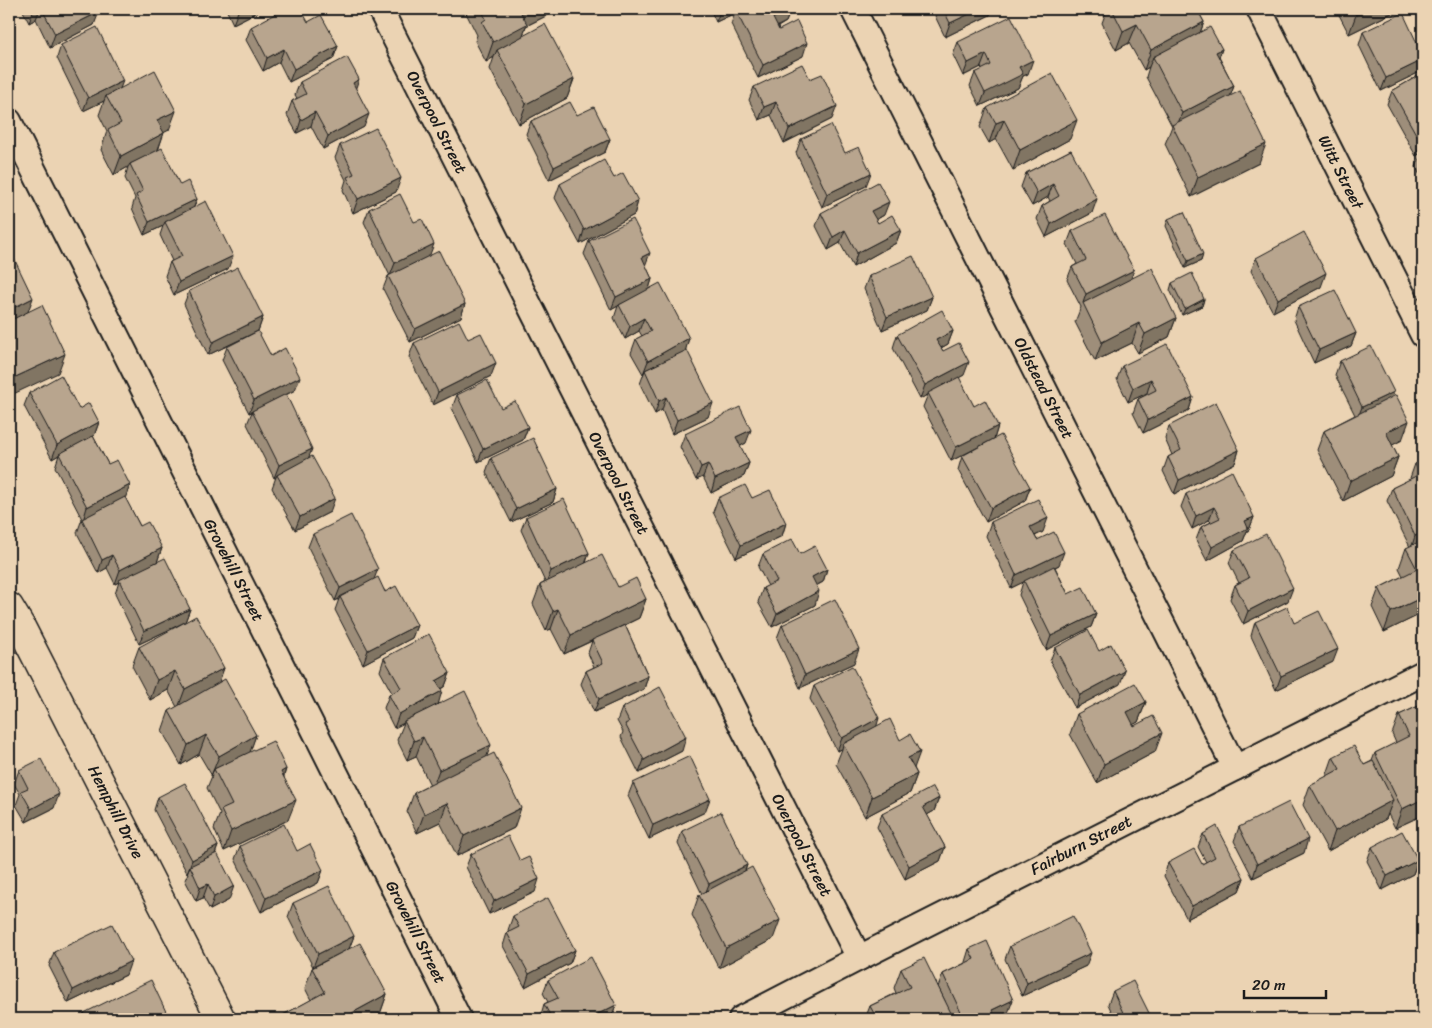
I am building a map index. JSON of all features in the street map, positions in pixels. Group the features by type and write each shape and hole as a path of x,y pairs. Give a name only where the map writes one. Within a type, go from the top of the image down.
{"street":[{"name":"Overpool Street","path":"380,9 859,958"},
{"name":"Oldstead Street","path":"853,9 1235,768"},
{"name":"Witt Street","path":"1259,9 1423,336"},
{"name":"Grovehill Street","path":"10,126 459,1019"},
{"name":"Hemphill Drive","path":"9,607 22,627 222,1019"},
{"name":"Fairburn Street","path":"741,1019 1423,673"}],"building":[{"path":"42,9 98,9 99,12 55,34"},
{"path":"284,9 301,9 308,22 321,15 338,46 294,69 284,49 267,58 251,27"},
{"path":"481,9 530,9 521,13 527,24 493,42 482,22 486,19"},
{"path":"740,9 791,9 773,18 779,30 797,21 807,43 763,65 736,11"},
{"path":"943,9 980,9 950,23"},
{"path":"1112,9 1197,9 1204,22 1151,50 1137,24 1123,31"},
{"path":"1353,9 1368,9 1356,15"},
{"path":"1403,13 1423,56 1423,60 1386,78 1363,32"},
{"path":"1011,16 1033,60 1019,67 1023,74 985,93 975,73 991,65 986,54 968,63 958,42"},
{"path":"545,24 574,79 526,104 497,50"},
{"path":"97,27 123,81 88,98 61,45"},
{"path":"1210,27 1222,49 1216,52 1234,86 1182,113 1153,57"},
{"path":"347,57 359,79 353,83 369,114 328,136 315,112 301,120 292,101 306,94 300,82"},
{"path":"802,64 810,79 822,74 837,106 789,129 776,102 764,107 754,87"},
{"path":"155,70 176,111 157,120 164,133 121,156 108,130 121,123 106,96"},
{"path":"1052,73 1077,120 1020,150 1004,120 996,123 987,108"},
{"path":"1423,73 1423,141 1421,143 1392,91"},
{"path":"1240,91 1266,144 1198,177 1172,125"},
{"path":"570,102 577,115 594,107 610,139 554,167 531,121"},
{"path":"831,125 845,153 859,147 871,173 827,194 801,139"},
{"path":"376,128 401,178 358,199 347,177 354,174 340,145"},
{"path":"162,148 180,185 188,181 197,199 149,222 136,195 143,191 130,164"},
{"path":"1071,150 1097,199 1051,224 1042,206 1059,196 1053,184 1037,193 1026,173"},
{"path":"604,160 614,178 623,173 638,201 584,230 560,184"},
{"path":"878,182 889,202 871,211 878,223 892,215 901,230 857,253 845,230 833,237 821,213"},
{"path":"400,194 414,222 422,219 434,244 395,263 369,209"},
{"path":"206,201 233,256 179,282 170,262 182,256 165,222"},
{"path":"1184,212 1203,254 1188,261 1168,219"},
{"path":"1105,215 1134,270 1086,294 1072,267 1086,260 1072,231"},
{"path":"633,219 650,253 642,257 652,279 616,297 589,241"},
{"path":"1304,232 1326,273 1278,299 1256,258"},
{"path":"9,248 33,298 9,310"},
{"path":"439,251 465,304 415,329 388,276"},
{"path":"913,256 932,297 887,317 869,276"},
{"path":"238,267 263,317 213,342 189,291"},
{"path":"1152,268 1176,318 1145,334 1139,323 1102,342 1083,303"},
{"path":"1192,273 1204,299 1185,309 1172,283"},
{"path":"660,283 689,338 648,361 636,339 651,331 644,318 630,326 619,305"},
{"path":"1335,290 1356,333 1319,350 1298,307"},
{"path":"42,305 65,354 9,380 9,321"},
{"path":"942,310 953,331 936,340 943,351 959,343 969,362 925,385 897,335"},
{"path":"459,321 468,339 481,333 496,363 438,392 414,343"},
{"path":"258,331 271,356 285,348 300,377 254,400 227,347"},
{"path":"1167,344 1193,397 1148,420 1138,399 1156,390 1151,379 1133,388 1122,366"},
{"path":"1371,346 1394,392 1362,407 1340,361"},
{"path":"687,350 713,403 677,420 666,397 659,401 645,370"},
{"path":"61,375 79,409 89,403 99,422 57,445 29,393"},
{"path":"959,377 974,406 985,400 998,426 956,447 928,393"},
{"path":"487,380 501,408 515,401 528,427 483,449 457,395"},
{"path":"286,394 312,449 279,465 252,411"},
{"path":"1396,395 1409,421 1386,432 1398,457 1350,481 1324,431"},
{"path":"1216,402 1239,450 1179,480 1168,457 1181,450 1169,426"},
{"path":"740,407 751,430 736,437 749,463 715,479 708,464 701,467 685,434"},
{"path":"1001,435 1030,487 991,508 962,456"},
{"path":"93,436 108,464 117,460 130,485 87,507 59,454"},
{"path":"533,438 557,489 516,509 491,458"},
{"path":"312,456 335,498 300,517 277,475"},
{"path":"1423,461 1423,532 1415,536 1392,488 1420,474 1415,464"},
{"path":"1232,471 1254,517 1245,521 1248,528 1212,547 1201,527 1220,518 1214,507 1196,516 1186,494"},
{"path":"745,485 752,498 770,490 786,523 741,545 718,498"},
{"path":"125,497 140,526 148,522 162,548 120,570 112,555 102,560 82,519"},
{"path":"564,499 589,553 551,571 526,517"},
{"path":"1038,499 1048,518 1030,527 1037,540 1054,532 1064,552 1016,575 991,522"},
{"path":"351,515 378,569 340,588 313,534"},
{"path":"1266,534 1293,588 1248,611 1235,585 1249,578 1234,550"},
{"path":"792,539 800,554 815,546 827,569 812,577 819,591 777,614 763,588 777,581 763,554"},
{"path":"1423,540 1423,597 1391,612 1379,588 1417,569 1406,548"},
{"path":"602,555 618,587 636,578 646,599 571,635 558,609 553,611 540,585"},
{"path":"165,558 190,609 144,631 119,580"},
{"path":"1054,566 1068,594 1083,587 1096,614 1051,636 1024,581"},
{"path":"378,577 385,592 396,586 417,625 368,650 340,597"},
{"path":"835,599 859,649 805,675 782,625"},
{"path":"1287,607 1294,623 1319,611 1338,649 1281,676 1255,622"},
{"path":"196,616 224,668 185,689 175,671 157,680 139,647"},
{"path":"625,625 648,676 599,699 586,671 603,663 592,640"},
{"path":"1088,630 1099,651 1111,644 1125,671 1080,695 1055,648"},
{"path":"429,634 450,673 436,681 442,691 399,714 389,695 401,688 384,658"},
{"path":"852,666 879,718 842,738 814,686"},
{"path":"225,679 256,735 219,756 206,735 188,745 169,711"},
{"path":"1135,683 1146,702 1127,712 1134,726 1153,716 1162,733 1104,764 1077,714"},
{"path":"660,687 686,737 644,760 625,724 629,722 622,708"},
{"path":"465,691 491,745 439,770 423,737 414,741 404,721"},
{"path":"1423,704 1423,799 1402,809 1375,753 1409,736 1399,715"},
{"path":"890,719 900,740 910,734 920,752 908,758 917,774 872,797 843,744"},
{"path":"273,741 286,769 281,772 296,800 231,831 221,810 232,805 214,769"},
{"path":"1354,746 1364,765 1373,761 1393,800 1335,831 1310,785 1340,769 1333,757"},
{"path":"494,753 521,808 464,836 447,803 424,814 414,793"},
{"path":"690,756 710,799 653,825 633,783"},
{"path":"41,759 59,794 31,809 21,791 28,788 19,770"},
{"path":"185,783 218,846 192,860 158,797"},
{"path":"933,787 939,798 923,807 945,847 909,866 882,814"},
{"path":"1289,802 1308,839 1257,864 1239,827"},
{"path":"721,812 747,865 709,884 682,831"},
{"path":"284,824 297,851 310,844 323,870 266,898 240,846"},
{"path":"1217,826 1244,878 1192,906 1168,863 1194,849 1202,864 1215,857 1203,834"},
{"path":"1402,831 1418,860 1387,876 1372,847"},
{"path":"508,836 520,861 529,857 539,879 494,901 471,854"},
{"path":"217,853 234,886 214,897 208,884 200,888 190,866"},
{"path":"752,867 780,920 726,948 699,895"},
{"path":"329,886 354,936 318,954 293,903"},
{"path":"548,898 575,950 529,974 507,933 519,927 513,916"},
{"path":"1073,916 1091,953 1027,983 1010,946"},
{"path":"112,924 131,961 73,990 54,952"},
{"path":"987,941 1013,1000 992,1010 997,1019 964,1019 943,974 974,959 969,949"},
{"path":"360,943 387,994 341,1019 285,1019 283,1015 325,992 312,968"},
{"path":"591,957 616,1005 588,1019 552,1019 544,1004 558,998 548,980"},
{"path":"924,958 954,1019 877,1019 870,1006 910,987 901,969"},
{"path":"151,980 168,1016 161,1019 87,1019 84,1013"},
{"path":"1133,981 1150,1015 1141,1019 1126,1019 1113,991"},
{"path":"386,1014 389,1019 376,1019"}]}
